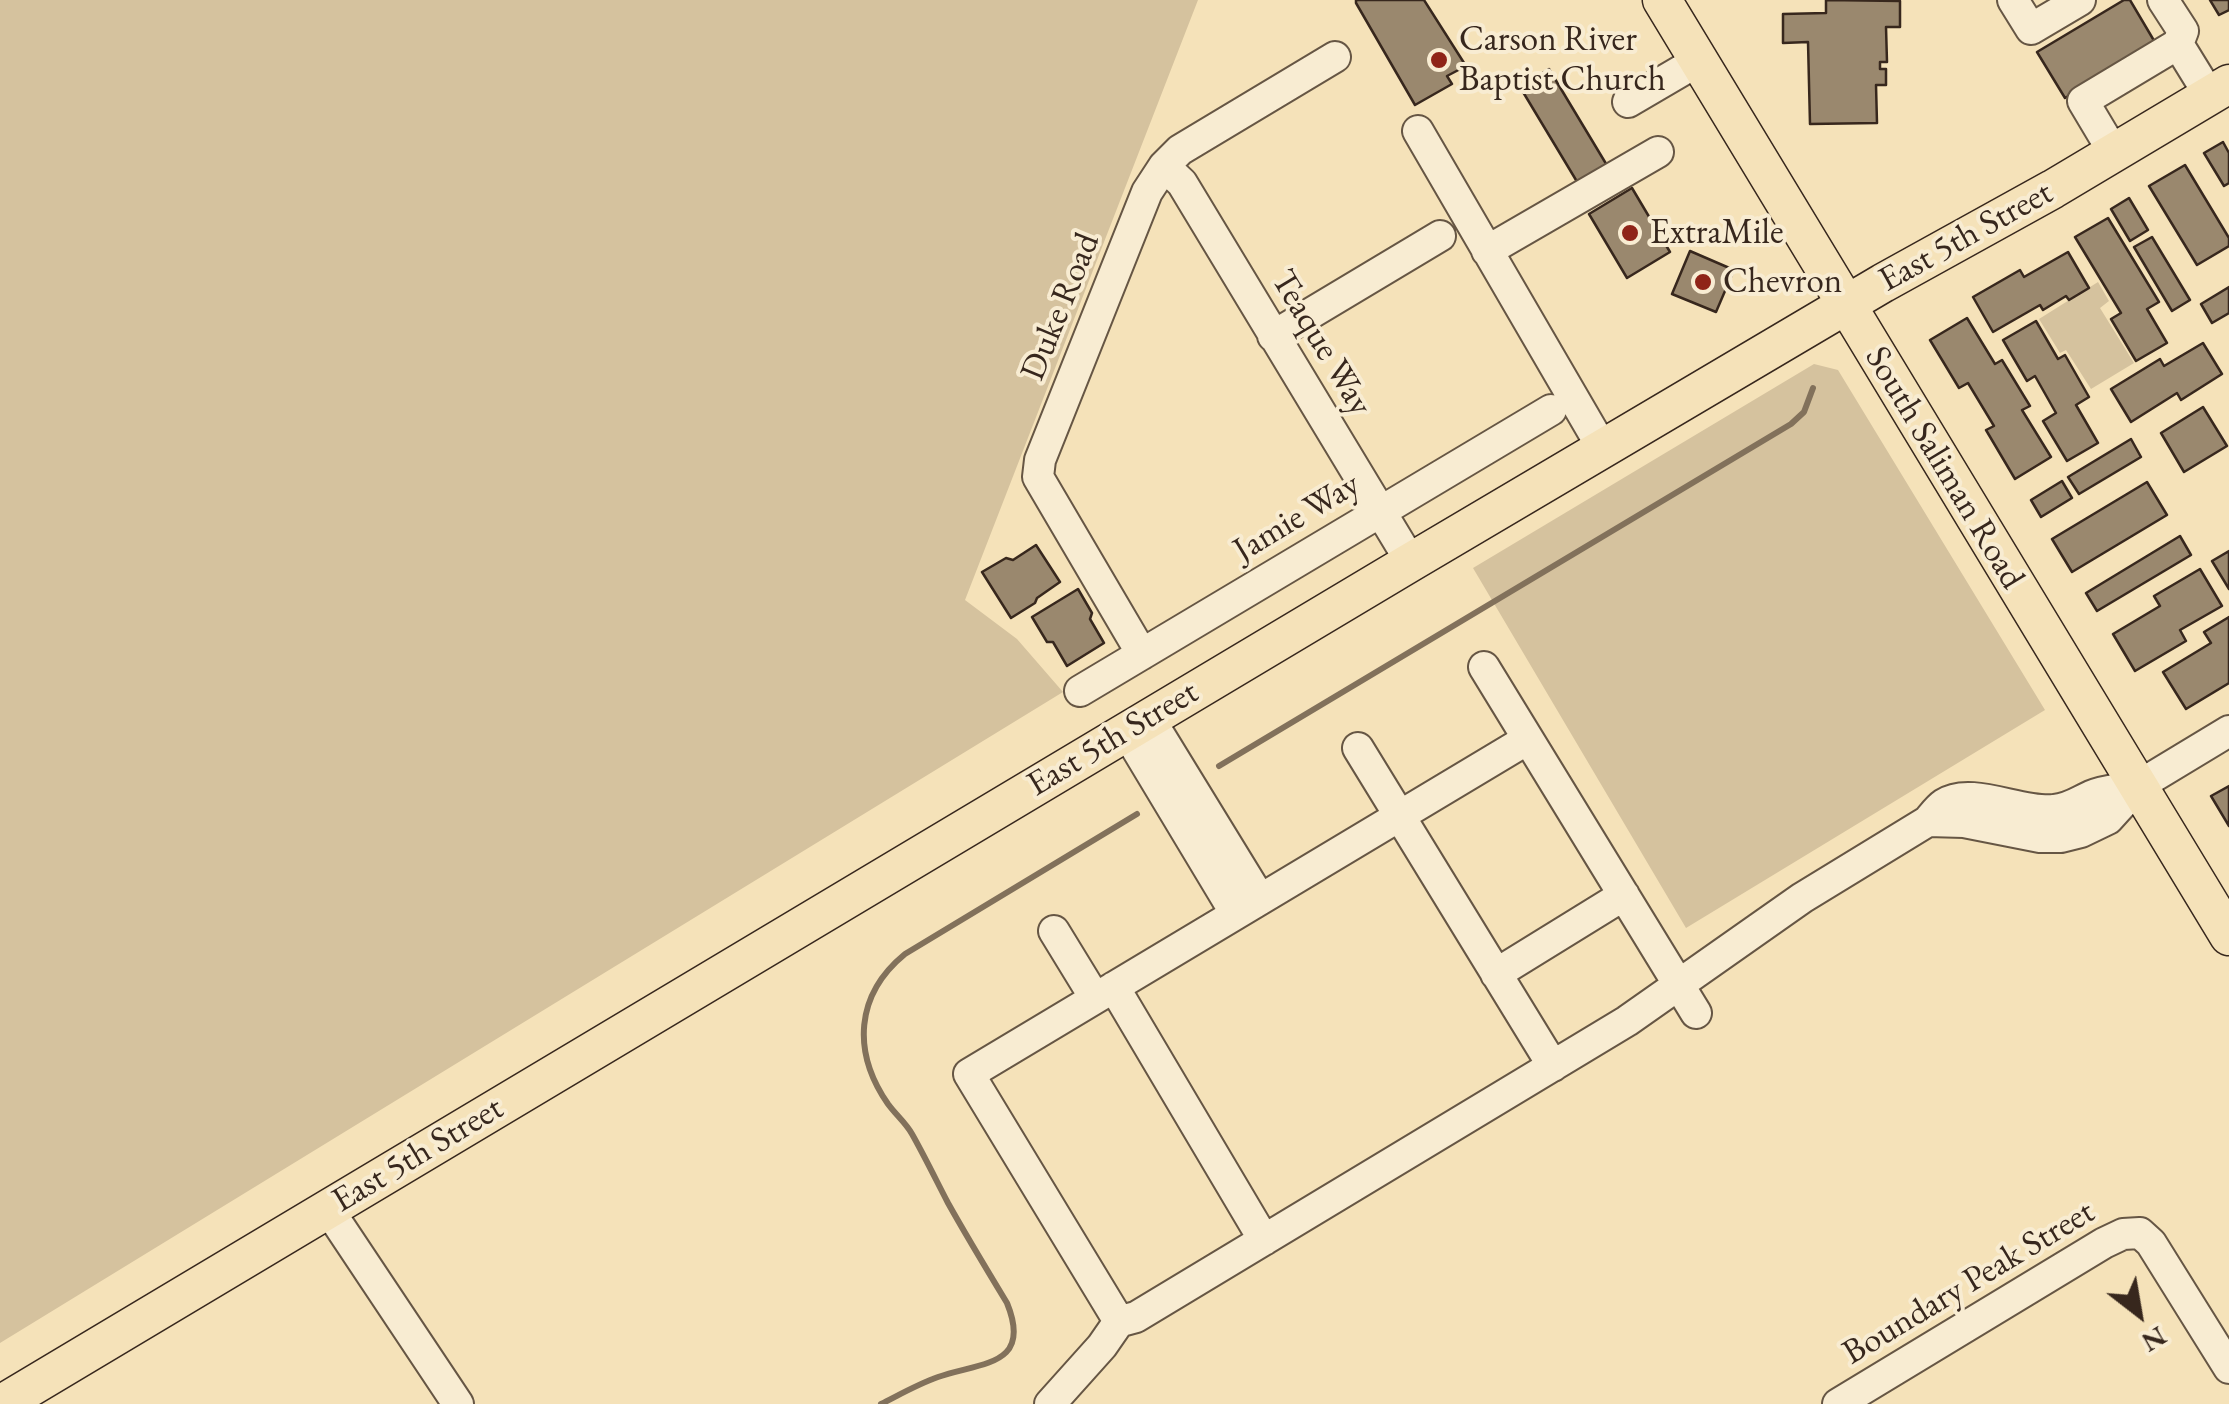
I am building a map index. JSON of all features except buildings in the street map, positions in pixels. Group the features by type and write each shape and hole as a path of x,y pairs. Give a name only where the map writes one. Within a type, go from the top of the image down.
{"main road":[{"name":"South Saliman Road","path":"1662,0 2229,936"},
{"name":"East 5th Street","path":"2,1404 1410,562 2219,90"}],"street":[{"path":"2014,0 2032,30 2080,0"},
{"path":"2114,152 2083,101 2178,44 2183,31 2163,0"},
{"path":"2178,44 2219,90"},
{"name":"Duke Road","path":"1142,654 1038,477 1040,460 1147,192 1164,166 1180,150 1334,57"},
{"path":"1628,102 1698,61"},
{"path":"1418,131 1603,448"},
{"path":"1486,251 1658,152"},
{"name":"Teaque Way","path":"1164,166 1182,183 1410,562"},
{"path":"1273,336 1440,236"},
{"name":"Jamie Way","path":"1080,691 1552,410"},
{"path":"1484,667 1696,1014"},
{"path":"1137,725 1248,907"},
{"path":"1528,739 969,1074 1114,1316 1130,1320 1627,1021 1802,898 1928,822 1940,807 1956,799 1980,799 1998,816 2069,807 2093,795 2138,786 2229,731"},
{"path":"1358,748 1552,1066"},
{"path":"1496,974 1624,896"},
{"path":"1054,931 1104,993 1264,1240"},
{"path":"328,1209 458,1404"},
{"name":"Boundary Peak Street","path":"1838,1404 2124,1234 2140,1233 2151,1244 2227,1360"},
{"path":"1050,1404 1120,1320"}],"shaded area":[{"path":"0,0 1198,0 965,600 1017,639 1063,692 0,1343"},
{"path":"2098,282 2109,301 2100,308 2134,363 2091,389 2066,350 2060,353 2039,319"},
{"path":"1814,364 1838,370 2045,710 1686,928 1473,568"}],"waterway":[{"path":"1219,766 1791,424 1804,412 1813,388"},
{"path":"881,1404 931,1380 998,1358 1008,1351 1013,1324 1007,1303 912,1134 876,1084 864,1044 864,1025 876,987 905,954 1137,814"}],"place":[{"name":"Carson River Baptist Church","path":"1439,60"},
{"name":"ExtraMile","path":"1630,233"},
{"name":"Chevron","path":"1703,282"}]}
